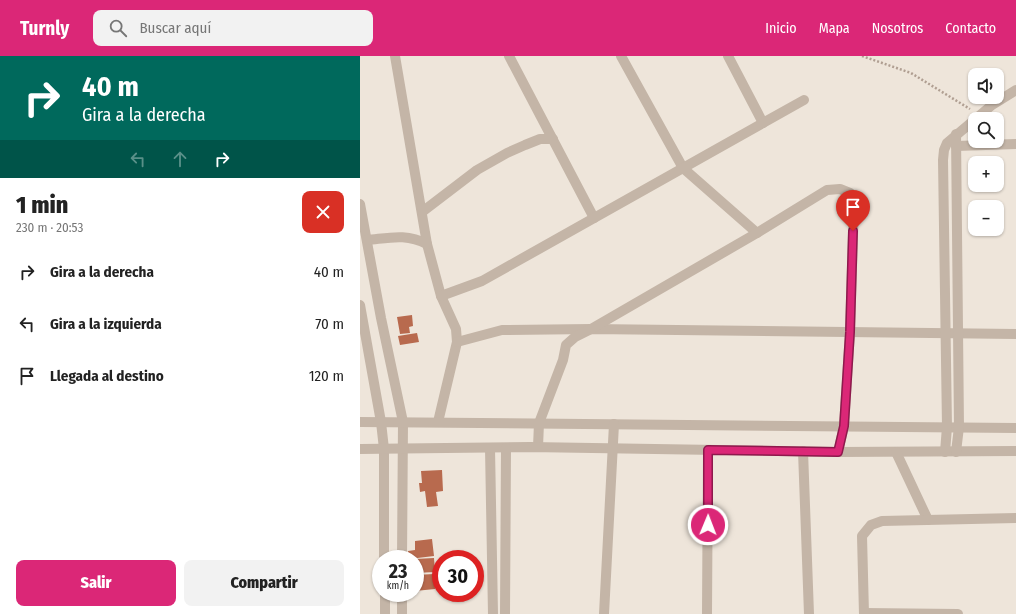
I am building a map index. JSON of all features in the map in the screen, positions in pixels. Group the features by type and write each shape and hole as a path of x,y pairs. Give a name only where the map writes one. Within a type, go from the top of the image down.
{"street":[{"path":"395,56 428,244 441,296 456,329 457,342 438,422"},
{"path":"509,56 594,218"},
{"path":"621,56 683,168 757,233"},
{"path":"728,56 763,122"},
{"path":"983,112 1016,90"},
{"path":"441,296 482,281 804,100"},
{"path":"945,452 947,427 943,160 944,150 947,143 968,124"},
{"path":"956,134 959,427 956,452"},
{"path":"422,212 477,170 525,144 540,139 553,139"},
{"path":"956,146 1016,144"},
{"path":"538,447 539,423 563,360 566,345 575,338 757,233 827,190 840,189 850,193 854,202 850,332 844,426 838,452"},
{"path":"360,204 381,318 403,422 402,550"},
{"path":"367,240 407,236 428,244"},
{"path":"360,305 381,422 384,449 384,550"},
{"path":"457,342 502,330 1016,334"},
{"path":"360,422 1016,428"},
{"path":"604,614 614,424"},
{"path":"360,449 538,447 838,452 1016,451"},
{"path":"490,448 493,614"},
{"path":"505,614 506,448"},
{"path":"707,614 708,450"},
{"path":"803,451 809,614"},
{"path":"896,452 928,520"},
{"path":"958,614 864,614 862,536 871,524 882,520 1016,518"},
{"path":"384,602 385,614"},
{"path":"402,602 402,614"}],"path":[{"path":"862,56 911,73 974,112"}],"building":[{"path":"412,315 413,326 409,327 410,333 400,334 397,317"},
{"path":"417,333 419,342 400,345 398,336"},
{"path":"442,470 443,491 436,492 438,506 427,507 425,491 420,492 419,483 422,483 421,471"},
{"path":"432,539 433,550 432,550 432,556 424,557 424,550 415,550 415,541"},
{"path":"432,558 432,572 424,573 424,559"},
{"path":"432,574 432,589 424,590 424,575"}],"route":[{"path":"708,525 708,450 838,452 844,426 850,332 853,231"}]}
